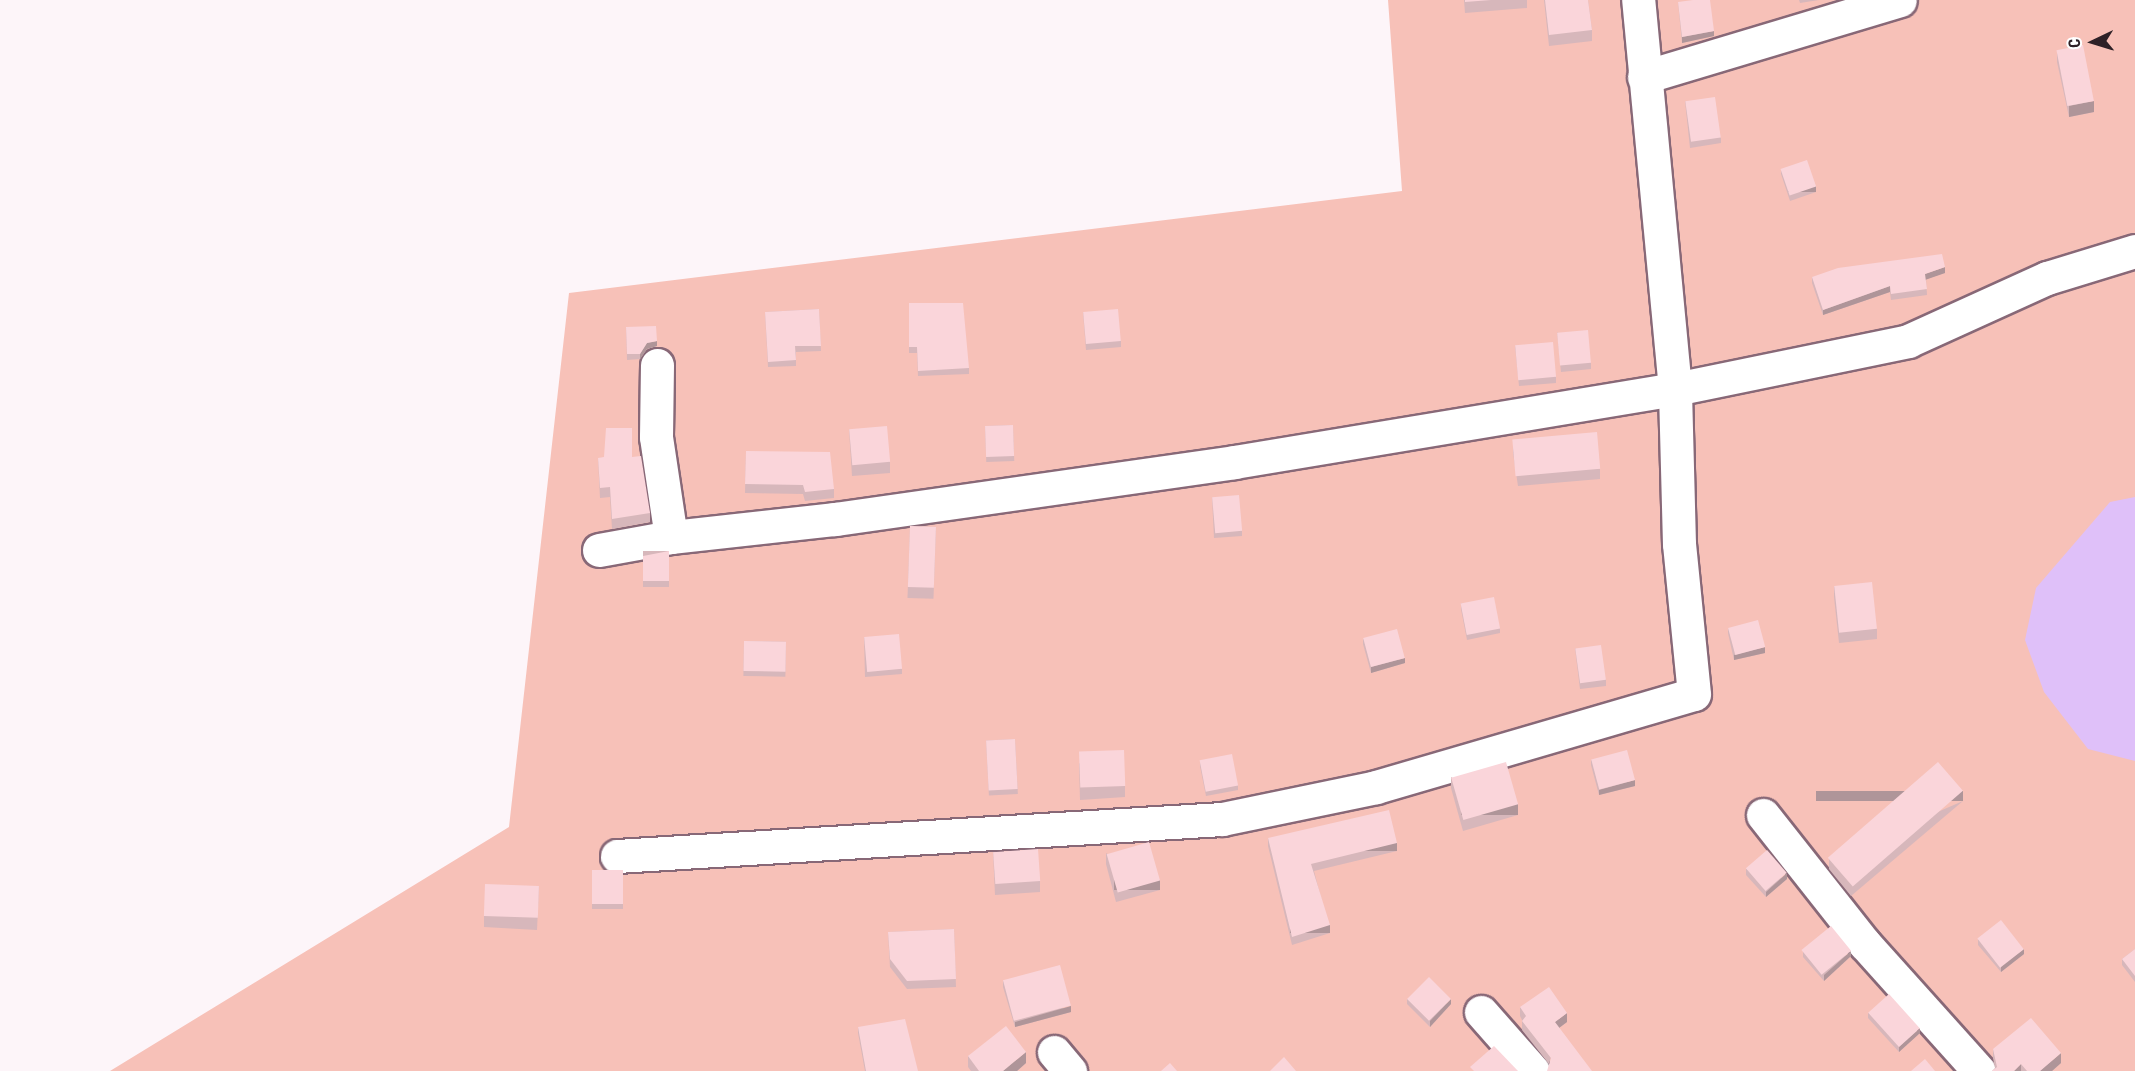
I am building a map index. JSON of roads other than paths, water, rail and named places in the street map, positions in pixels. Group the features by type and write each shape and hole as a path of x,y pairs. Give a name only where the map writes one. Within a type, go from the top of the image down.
{"street":[{"path":"617,856 1222,819 1376,787 1694,694 1679,544 1675,389 1638,0"},
{"path":"1644,77 1900,0"},
{"path":"599,550 671,537 835,519 1234,462 1675,389 1908,341 2047,278 2135,251"},
{"path":"657,365 656,437 671,537"},
{"path":"1763,815 1865,944 1979,1071"},
{"path":"1481,1012 1533,1071"}]}
